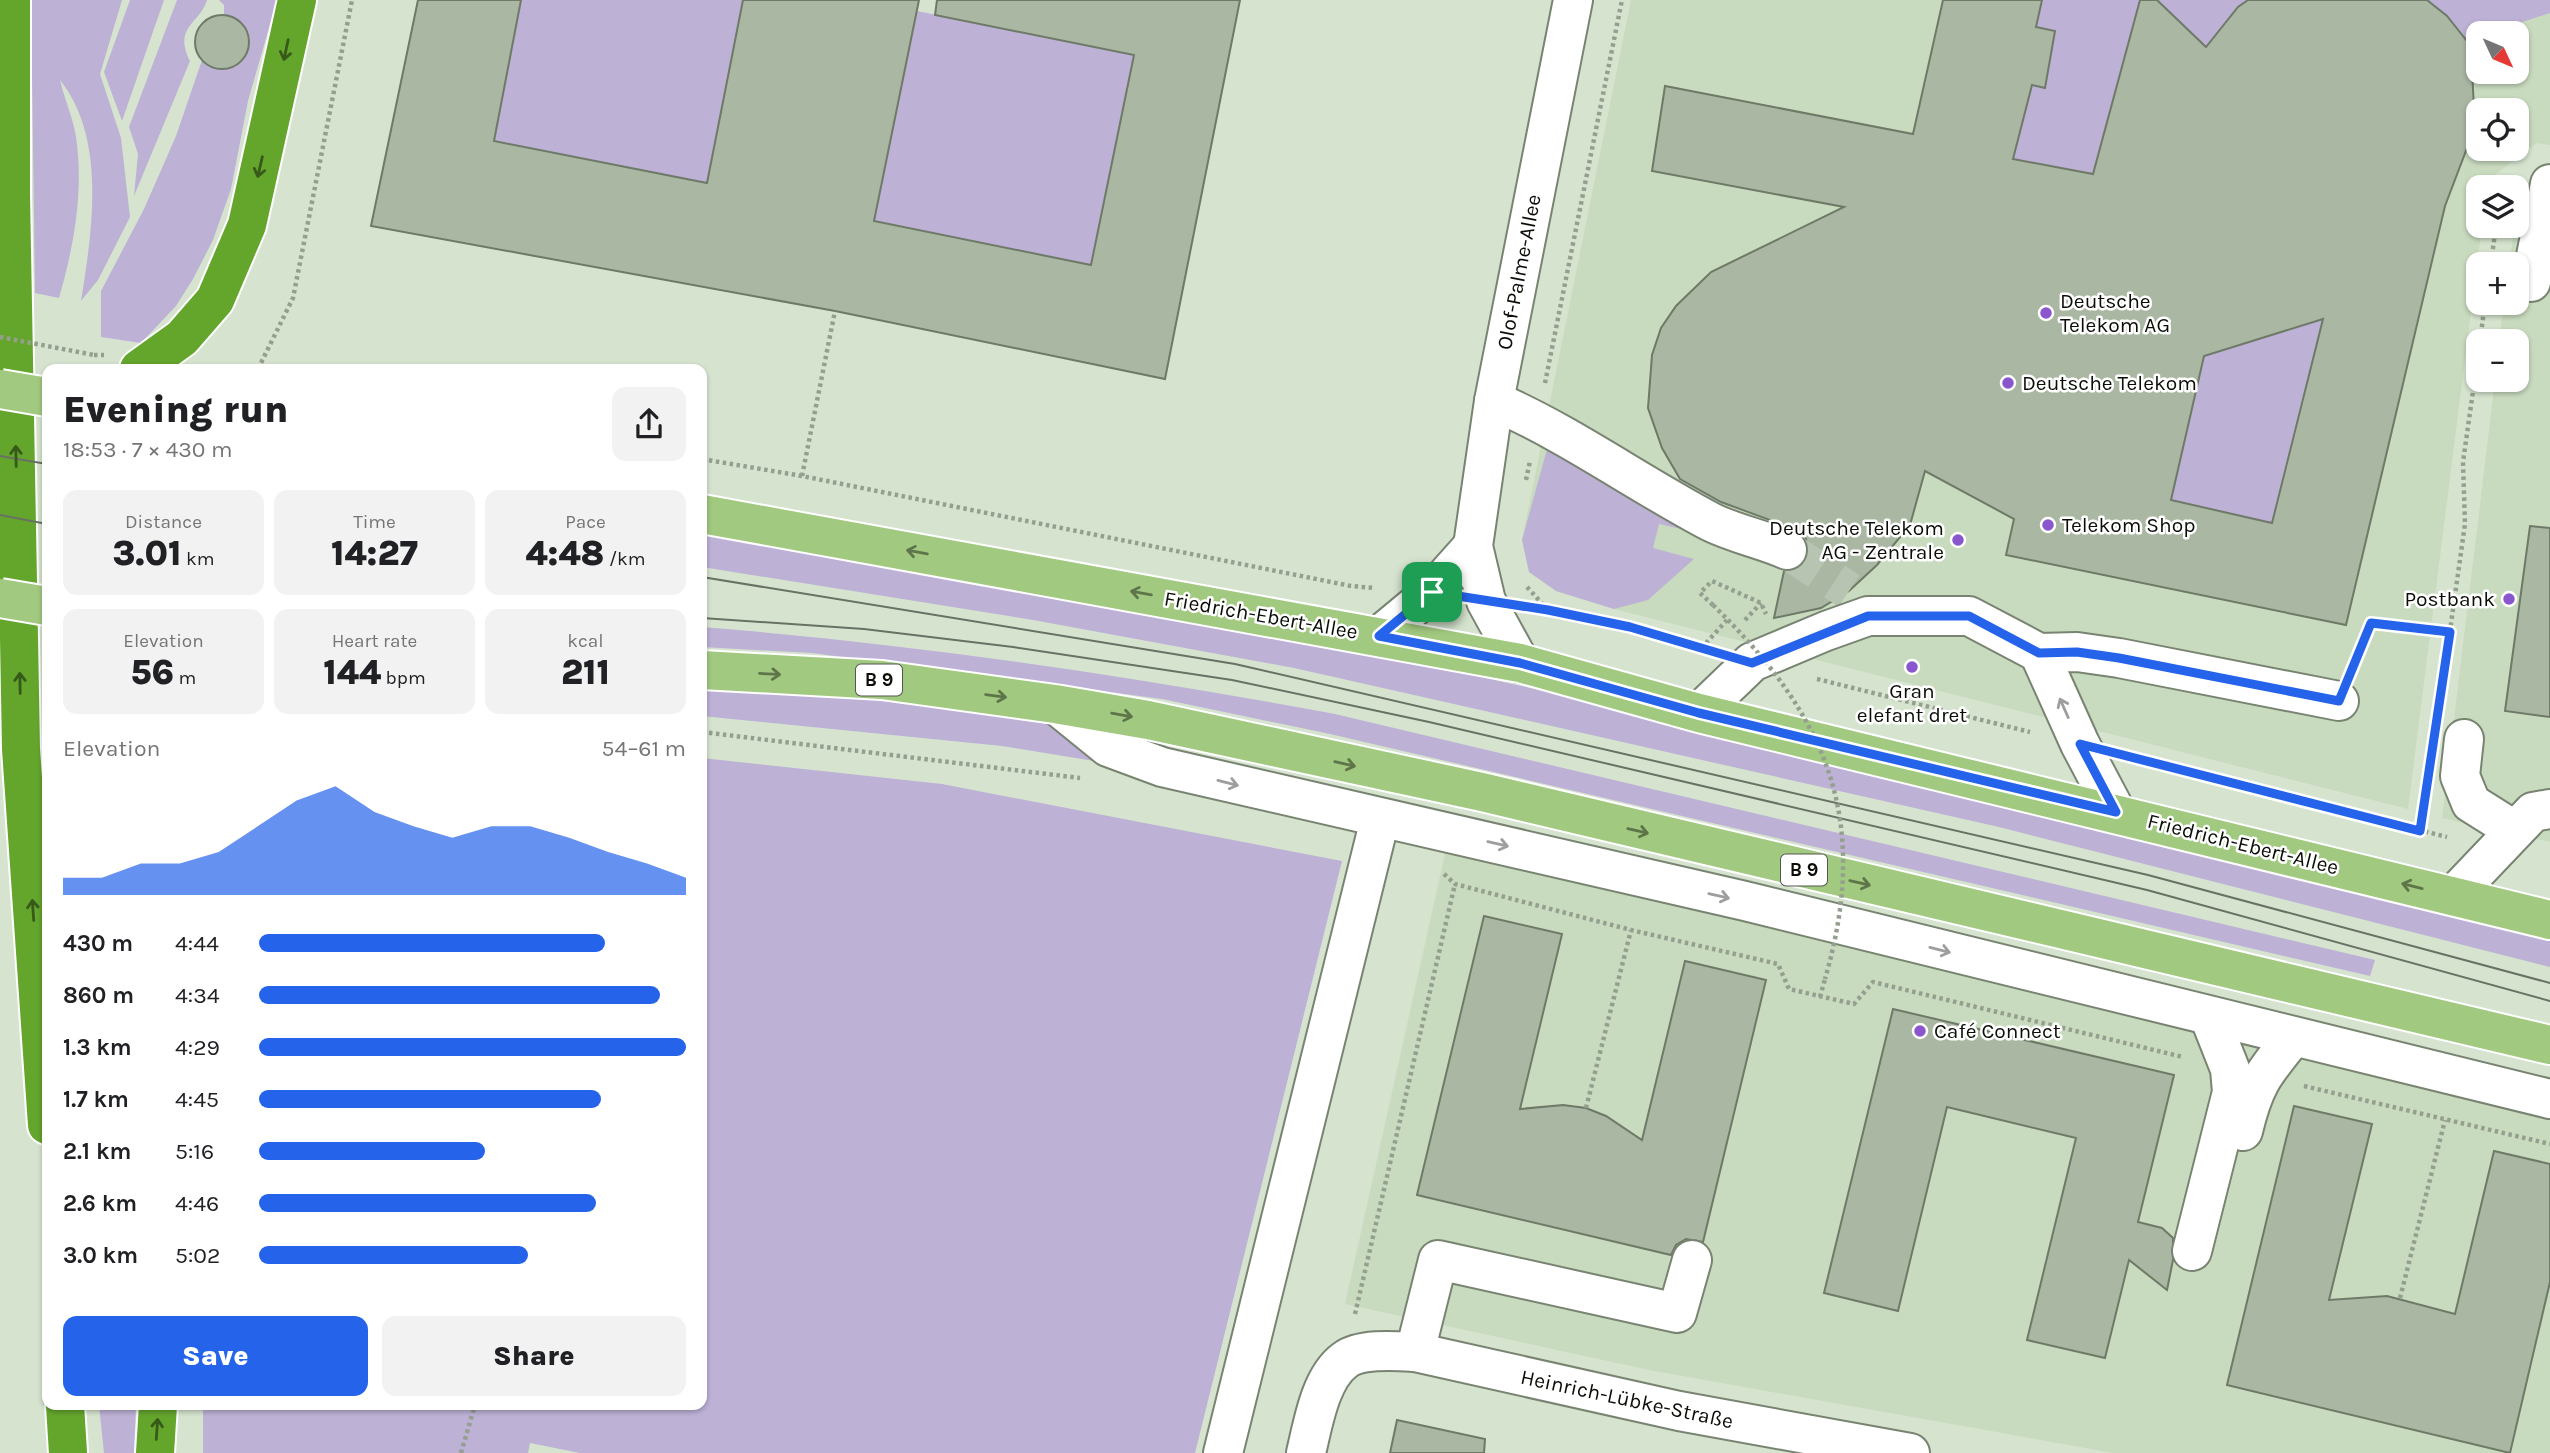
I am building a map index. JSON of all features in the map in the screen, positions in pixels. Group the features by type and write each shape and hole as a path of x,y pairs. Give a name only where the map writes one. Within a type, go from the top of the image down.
{"highway":[{"path":"11,0 11,194 21,749 42,1053"},
{"path":"146,364 182,338 215,300 247,225 297,0"},
{"path":"65,1410 68,1453"},
{"path":"155,1453 158,1410"}],"main road":[{"path":"0,389 42,396"},
{"name":"Friedrich-Ebert-Allee","path":"707,515 1520,663 1699,713 2116,812 2550,920"},
{"path":"0,598 42,605"},
{"name":"B 9","path":"707,670 882,680 1148,720 1482,792 2550,1045"}],"street":[{"name":"Olof-Palme-Allee","path":"1520,663 1486,601 1473,545 1493,401 1573,0"},
{"path":"2531,282 2550,184"},
{"path":"1493,401 1537,420 1714,524 1761,538 1787,550"},
{"path":"1379,636 1432,592 1473,545"},
{"path":"1699,713 1779,664 1858,604 1969,616 2039,653 2077,652 2119,658 2339,701"},
{"path":"2039,653 2080,744 2116,812"},
{"path":"1055,704 1108,747 1162,767 1380,819 1436,848 1631,876 2550,1099"},
{"path":"2451,725 2460,776 2471,803 2506,840"},
{"path":"1436,848 1482,792"},
{"path":"2453,896 2533,812 2550,809"},
{"path":"1580,817 1631,876"},
{"path":"1223,1453 1380,819"},
{"path":"2209,1016 2246,1072"},
{"path":"2202,1253 2232,1092 2246,1072 2293,1037"},
{"path":"1399,1351 1438,1260 1677,1313 1692,1260"},
{"name":"Heinrich-Lübke-Straße","path":"1306,1453 1321,1392 1346,1359 1399,1351 1679,1411 1910,1453"}],"path":[{"path":"260,364 293,298 352,0"},
{"path":"1526,482 1622,0"},
{"path":"802,476 835,311"},
{"path":"0,337 94,355"},
{"path":"2451,725 2450,632 2465,524 2463,462 2473,392"},
{"path":"707,460 802,476 1351,586 1432,592"},
{"path":"1523,576 1526,586 1548,610"},
{"path":"1779,664 1761,603 1712,581 1700,593 1778,675 1803,714 1831,780 1839,808 1845,877 1837,936 1820,997"},
{"path":"1486,601 1548,610 1630,627 2420,831 2506,840"},
{"path":"1741,624 1761,603"},
{"path":"2339,701 2371,623 2450,632"},
{"path":"707,733 1071,775"},
{"path":"2420,831 2426,791"},
{"path":"1399,1351 1389,1322 1354,1315 1455,884 1436,848"},
{"path":"1455,884 1631,930 1778,964 1789,989 1820,997 1854,1004 1874,982 2550,1144"},
{"path":"1586,1108 1631,930"},
{"path":"2400,1298 2445,1120"},
{"path":"461,1453 474,1410"}],"shaded area":[{"path":"31,0 122,0 100,74 121,138 130,217 98,280 81,301 92,216 90,158 85,130 75,104 60,80 76,137 79,178 76,218 59,298 35,293"},
{"path":"130,0 164,0 122,121 104,72"},
{"path":"177,0 207,0 186,33 184,40 190,61 134,196 138,154 129,127"},
{"path":"219,0 277,0 248,101 231,189 213,240 176,306 141,343 101,337 101,291 144,209 176,136 202,60 215,68 227,69 237,64 244,56 248,45 247,33 239,23 224,15 224,5"},
{"path":"521,0 743,0 707,183 494,141"},
{"name":"Deutsche Telekom","path":"1631,0 2550,0 2550,145 2537,143 2529,149 2529,98 2466,98 2466,161 2513,161 2495,175 2466,175 2466,238 2480,238 2479,252 2466,252 2466,315 2471,315 2469,329 2466,329 2466,352 2408,809 1614,609 1556,591 1529,572 1522,540"},
{"path":"2042,0 2140,0 2093,174 2013,159 2032,85 2045,87 2055,31 2036,27"},
{"path":"2157,0 2248,0 2206,47"},
{"path":"2427,0 2550,0 2550,13 2526,21 2466,21 2466,40 2447,16"},
{"path":"917,11 1134,55 1091,265 874,221"},
{"name":"Postbank","path":"2529,215 2550,220 2550,842 2442,818 2494,392 2529,392 2529,329 2501,329 2502,315 2529,315 2529,252 2511,252 2513,238 2529,238"},
{"path":"2323,319 2272,523 2171,500 2204,356"},
{"path":"1549,442 1708,535 1659,524 1653,548 1694,559 1648,600 1614,609 1556,591 1529,572 1522,540"},
{"path":"707,536 1301,637 1710,728 2550,941 2550,967 1999,827 1294,668 1033,620 707,568"},
{"path":"707,627 861,642 1020,662 1335,714 2375,960 2370,976 1330,734 1162,699 812,653 707,647"},
{"path":"707,688 785,691 914,704 1048,724 1094,761 1002,746 707,716"},
{"path":"707,759 942,784 1342,861 1195,1453 580,1453 530,1443 528,1453 203,1453 203,1410 707,1410"},
{"path":"1452,822 2550,1088 2550,1453 2113,1453 1649,1370 1345,1304"},
{"path":"100,1410 136,1410 134,1453 104,1453"}],"building":[{"path":"418,0 521,0 494,141 707,183 743,0 919,0 874,221 1091,265 1134,55 935,15 937,0 1240,0 1165,379 835,311 371,226"},
{"name":"Deutsche Telekom AG","path":"1943,0 2042,0 2036,27 2055,31 2045,88 2032,85 2013,159 2093,174 2140,0 2157,0 2206,47 2238,7 2248,0 2427,0 2447,16 2466,40 2466,84 2473,84 2473,98 2466,98 2466,151 2445,206 2346,625 2006,555 2014,519 1925,471 1910,525 1877,565 1849,591 1821,608 1774,618 1784,571 1800,568 1807,558 1809,547 1805,537 1786,526 1721,502 1680,479 1662,448 1648,408 1652,355 1661,328 1676,306 1711,272 1844,207 1652,171 1665,86 1913,134","holes":["2323,319 2272,523 2171,500 2204,356"]},
{"path":"222,15 241,23 249,42 241,61 222,69 203,61 195,42 203,23"},
{"path":"2530,526 2550,528 2550,717 2505,711"},
{"path":"1484,916 1562,934 1520,1109 1563,1105 1586,1108 1606,1116 1642,1140 1685,961 1766,980 1703,1242 1686,1239 1676,1245 1671,1255 1417,1195"},
{"path":"1893,1009 2174,1075 2138,1222 2162,1228 2173,1238 2173,1260 2167,1290 2129,1260 2105,1358 2027,1340 2076,1138 1947,1107 1898,1311 1824,1293"},
{"path":"2294,1106 2372,1124 2329,1300 2387,1296 2455,1314 2494,1151 2550,1164 2550,1282 2510,1453 2227,1385"},
{"path":"1397,1420 1485,1439 1484,1453 1390,1453"}],"tunnel":[{"path":"1787,550 1849,591"}],"tram line":[{"path":"0,456 42,463"},
{"path":"0,515 42,523"},
{"path":"707,578 1235,664 2148,875 2550,983"},
{"path":"707,618 864,629 1013,647 1232,680 1429,722 2147,890 2550,1001"}],"place":[{"name":"Deutsche Telekom AG","path":"2046,313"},
{"name":"Deutsche Telekom","path":"2008,383"},
{"name":"Telekom Shop","path":"2048,525"},
{"name":"Deutsche Telekom AG - Zentrale","path":"1958,540"},
{"name":"Postbank","path":"2509,599"},
{"name":"Gran elefant dret","path":"1912,667"},
{"name":"Café Connect","path":"1920,1031"}],"route":[{"path":"1432,592 1548,610 1630,627 1752,663 1868,616 1969,616 2039,653 2077,652 2119,658 2339,701 2371,623 2450,632 2420,831 2080,744 2116,812 1699,713 1520,663 1379,636 1432,592"}]}
